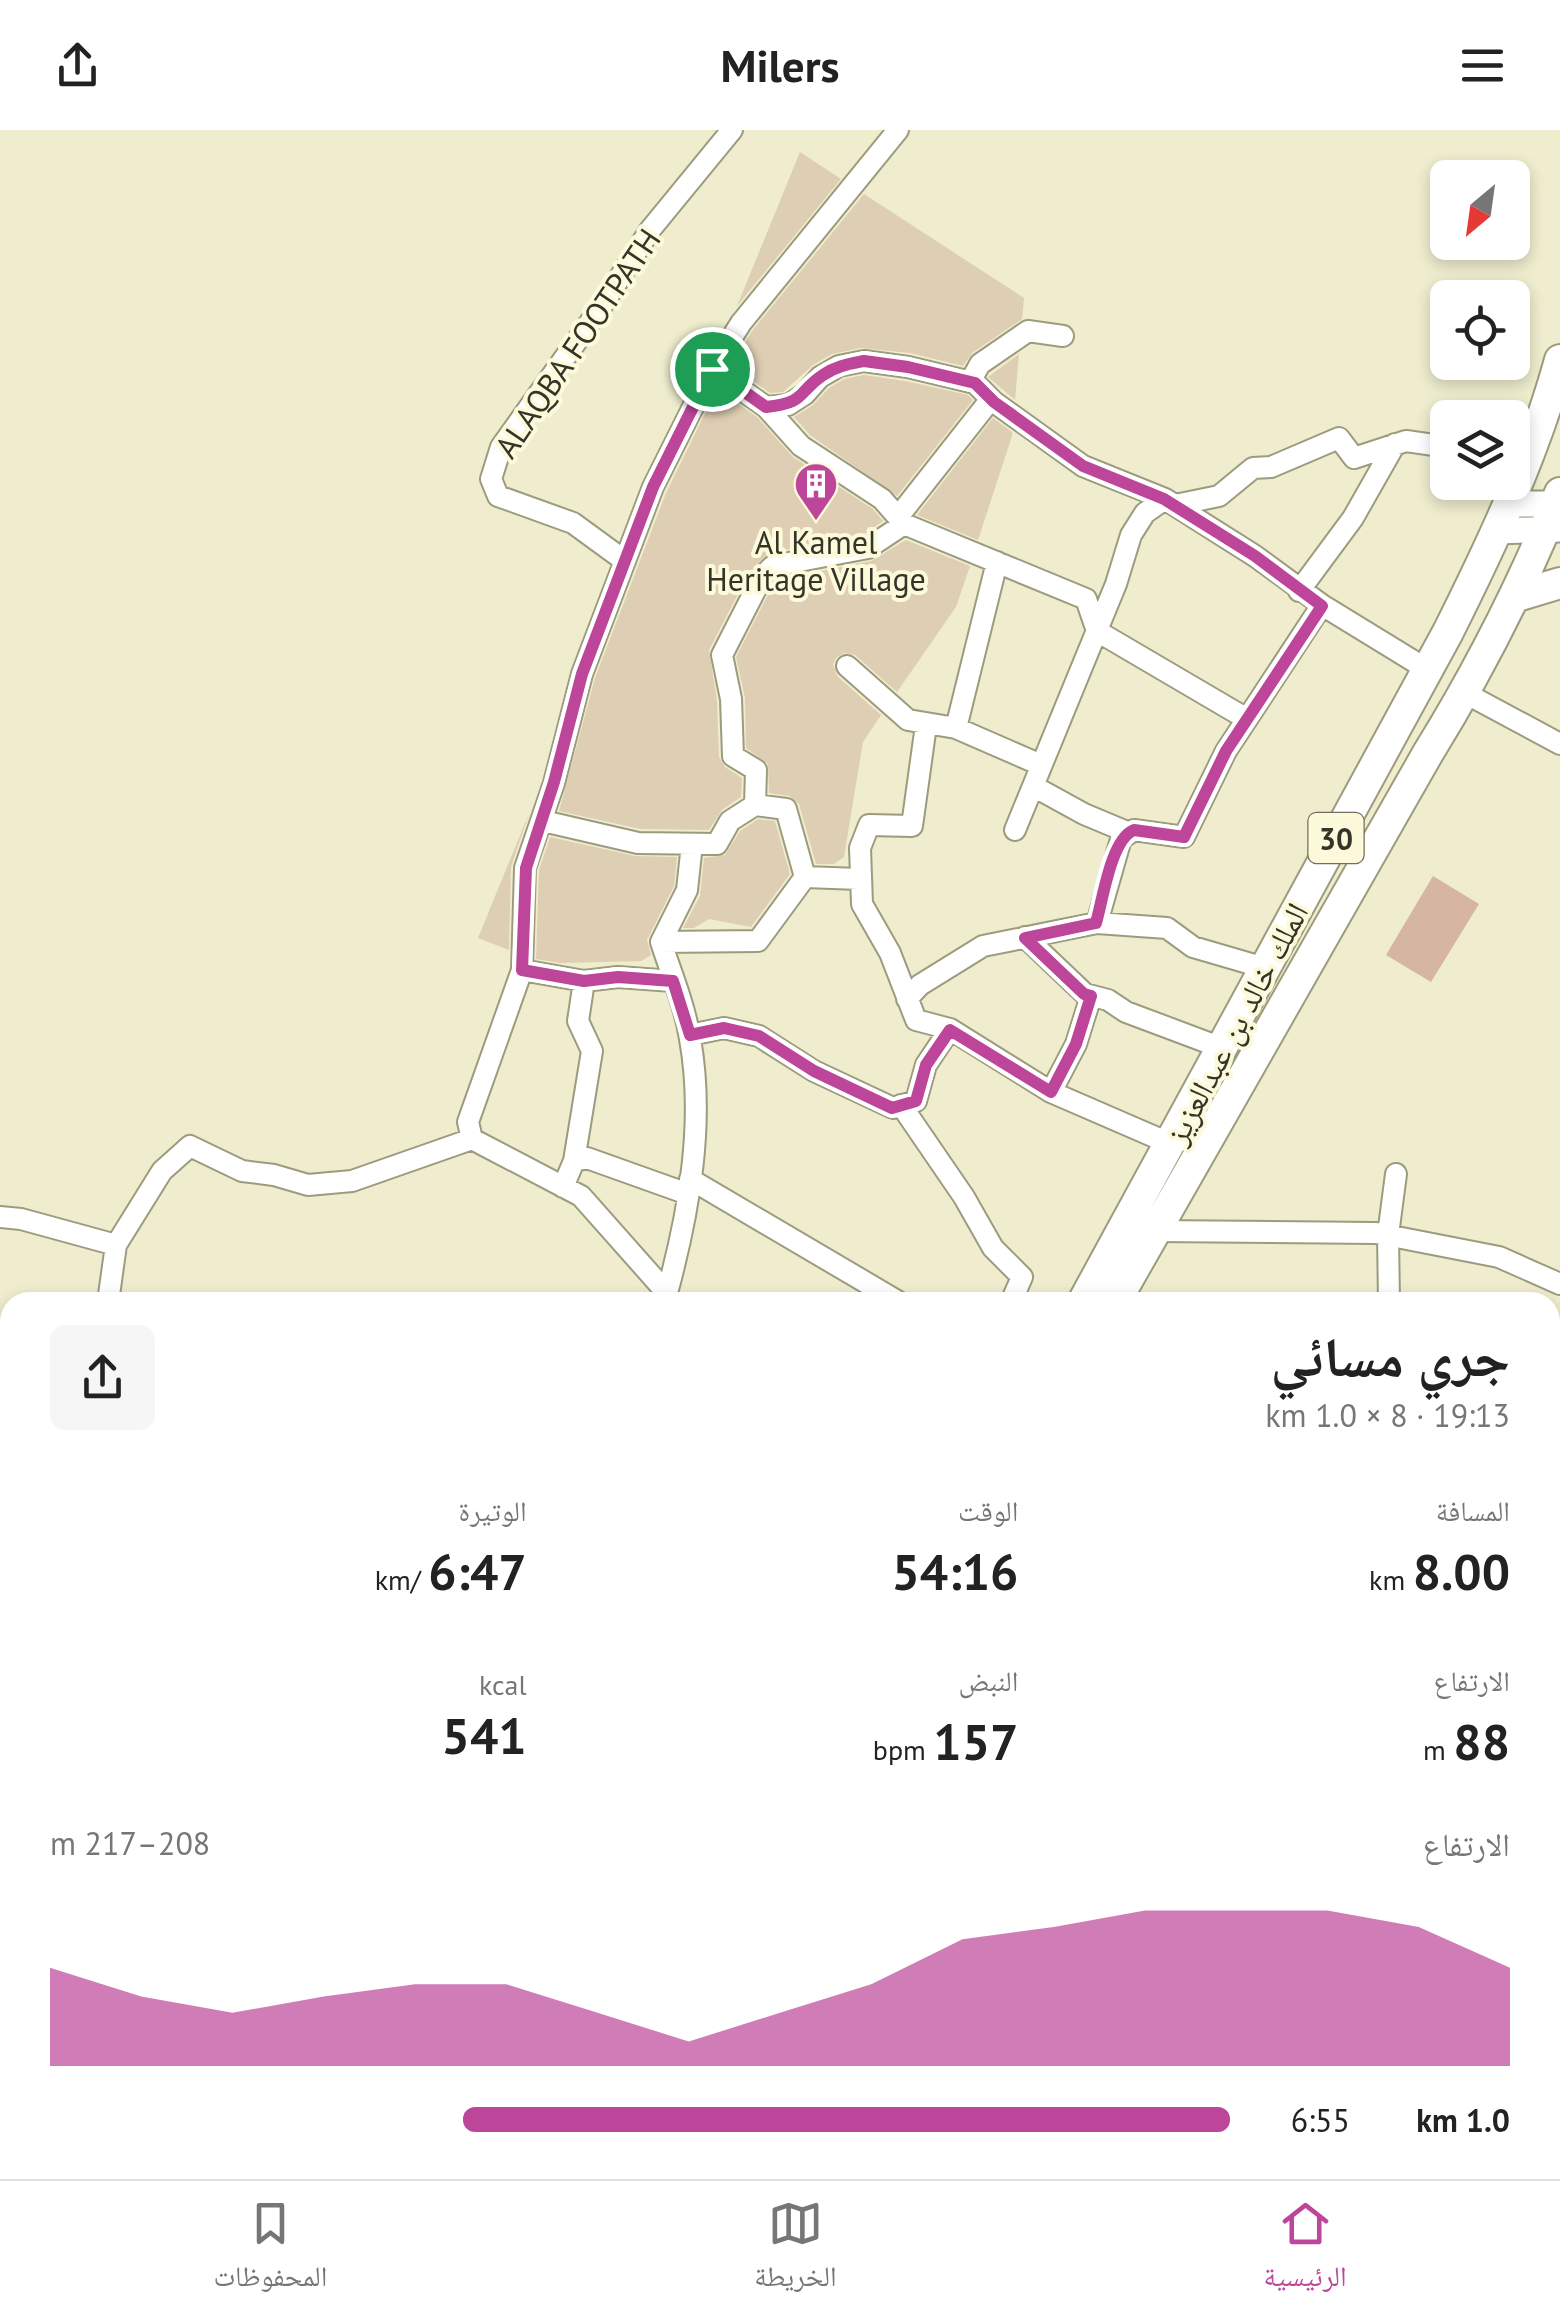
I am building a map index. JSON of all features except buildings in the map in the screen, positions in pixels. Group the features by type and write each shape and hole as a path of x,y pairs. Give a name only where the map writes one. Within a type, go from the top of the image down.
{"highway":[{"name":"الملك خالد بن عبدالعزيز","path":"1530,447 1560,360"},
{"name":"الملك خالد بن عبدالعزيز","path":"1089,1292 1428,670 1508,500"},
{"name":"الملك خالد بن عبدالعزيز","path":"1124,1292 1465,693 1556,512"},
{"path":"1516,596 1560,584"}],"main road":[{"path":"1516,500 1556,512"}],"street":[{"name":"ALAQBA FOOTPATH","path":"625,561 574,523 498,496 490,479 501,447 602,307 650,230 732,130"},
{"path":"472,1139 468,1122 522,970 526,868 582,674 653,487 712,369 741,322 898,130"},
{"path":"970,382 980,364 1028,330 1063,336"},
{"path":"766,407 788,405 820,377 839,366 864,361 970,382 1083,466 1170,502 1255,556 1322,606 1428,670"},
{"path":"712,369 766,407 801,446 882,499 901,520 1086,598 1097,632 1247,720"},
{"path":"755,805 756,770 733,756 731,699 722,655 762,577 773,566 868,548 901,520 991,399"},
{"path":"1015,830 1097,632 1132,535 1145,513 1170,502 1219,496 1253,468 1271,467 1338,438 1354,458 1406,440 1430,444"},
{"path":"1299,591 1353,518 1395,444"},
{"path":"956,728 998,562"},
{"path":"1033,786 1126,832 1184,837 1226,751 1322,606"},
{"path":"847,666 908,720 956,728 1041,766"},
{"path":"1465,693 1560,744"},
{"path":"926,725 912,826 869,824 860,848 862,904 890,953 916,1020 950,1030 1051,1092 1171,1144"},
{"path":"542,821 638,843 716,844 730,821 755,805 786,810 805,877"},
{"path":"1096,923 1117,846 1126,832"},
{"path":"669,1292 689,1186 695,1078 690,1035 661,942 686,890 692,844"},
{"path":"805,877 860,879"},
{"path":"661,942 758,941 805,877"},
{"path":"907,999 920,985 983,946 1096,923 1167,928 1193,947 1264,968"},
{"path":"1025,938 1084,994 1222,1048"},
{"path":"522,970 584,981 618,977 673,981"},
{"path":"562,1187 574,1161 592,1051 578,1022 584,981"},
{"path":"1051,1092 1076,1044 1091,996"},
{"path":"690,1035 724,1028 759,1036 860,1095 892,1108 916,1101 926,1065 950,1030"},
{"path":"902,1105 993,1248 1022,1277 1015,1292"},
{"path":"109,1292 116,1246 162,1171 190,1146 242,1171 274,1175 308,1186 352,1180 472,1139 581,1196 663,1292"},
{"path":"574,1161 587,1158 689,1186 881,1292"},
{"path":"1389,1292 1388,1235 1396,1174"},
{"path":"0,1217 21,1219 116,1246"},
{"path":"1156,1231 1327,1230 1388,1235 1498,1258 1560,1284"}],"shaded area":[{"path":"1433,876 1479,904 1431,982 1386,955"}],"place":[{"name":"Al Kamel Heritage Village","path":"816,522"}],"route":[{"path":"864,361 975,383 1041,439 1083,466 1164,499 1255,556 1322,606 1226,751 1184,837 1126,832 1117,846 1096,923 1025,938 1084,994 1091,996 1076,1044 1051,1092 950,1030 926,1065 916,1101 892,1108 814,1071 759,1036 724,1028 690,1035 673,981 618,977 584,981 522,970 526,868 554,782 582,674 653,487 712,369 766,407 788,405 839,366 864,361"}]}
